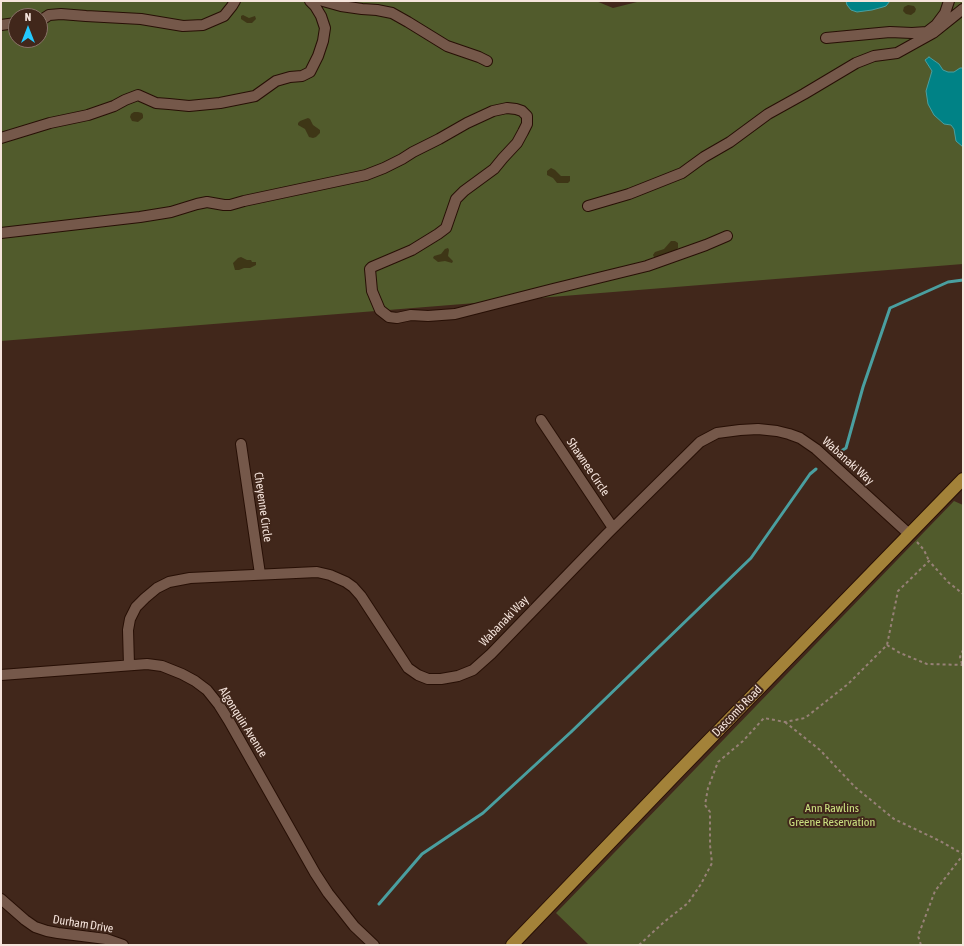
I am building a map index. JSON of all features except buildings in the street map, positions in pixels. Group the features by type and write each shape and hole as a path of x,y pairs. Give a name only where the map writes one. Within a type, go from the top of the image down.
{"main road":[{"name":"Dascomb Road","path":"512,945 963,479"}],"street":[{"path":"48,16 61,14 142,19 183,26 203,25 224,16 235,1"},
{"path":"1,138 50,123 88,115 114,106 138,95 156,103 189,106 220,103 255,96 276,81 290,77 302,76 310,72 318,56 323,41 325,28 321,16 310,1"},
{"path":"323,1 341,6 392,13 447,46 487,61"},
{"path":"826,38 890,32 927,32 936,25 945,13 949,1"},
{"path":"588,206 629,194 682,173 704,157 730,142 768,114 856,63 874,56 897,53 933,33 963,8"},
{"path":"1,232 140,217 171,212 207,202 230,205 366,175 402,159 467,123 493,111 507,108 522,111 527,116 527,124 523,132 517,143 494,169 464,191 456,199 446,228 412,250 370,269 372,291 380,310 389,317 397,318 411,315 428,316 455,314 553,288 647,266 727,236"},
{"name":"Shawnee Circle","path":"541,420 613,528"},
{"name":"Wabanaki Way","path":"129,665 128,630 130,619 136,607 145,598 157,588 169,582 190,578 317,572 330,575 354,587 408,668 418,675 428,679 441,679 458,676 473,670 491,654 613,528 700,442 717,433 758,429 777,431 800,438 816,449 909,534"},
{"name":"Cheyenne Circle","path":"241,444 260,574"},
{"name":"Algonquin Avenue","path":"1,675 147,664 162,666 195,681 207,690 219,705 328,893 354,926 374,945"},
{"name":"Durham Drive","path":"1,899 35,927 58,933 106,939 123,945"}],"path":[{"path":"909,534 919,543 929,561 948,582 963,594"},
{"path":"639,945 688,903 701,884 712,863 710,845 710,812 705,805 708,788 718,762 743,741 764,718 785,722 805,718 848,684 887,645 898,591 929,561"},
{"path":"887,645 900,653 926,664 962,664 960,657 963,650"},
{"path":"785,722 820,750 855,787 894,819 963,854 935,891 918,936 921,945"}],"green space":[{"path":"1,1 596,1 613,8 641,1 963,1 963,264 1,341"},
{"name":"Ann Rawlins Greene Reservation","path":"954,501 963,505 963,945 589,945 556,913"}],"sand":[{"path":"908,5 914,6 916,9 911,15 906,14 903,11 904,7"},
{"path":"243,15 249,18 255,16 256,19 252,23 247,23 241,19 241,16"},
{"path":"134,112 142,113 143,118 138,122 132,121 130,117"},
{"path":"308,118 313,125 320,130 320,133 313,138 309,137 305,129 298,125 300,121"},
{"path":"551,168 561,176 570,176 570,181 568,183 557,183 553,178 547,175 547,171"},
{"path":"671,241 678,243 678,248 676,250 670,254 657,258 654,257 653,255 655,252 664,249"},
{"path":"448,248 448,256 453,261 452,263 445,261 438,262 433,258 434,256 441,254"},
{"path":"241,257 251,260 252,262 256,262 256,265 250,268 235,270 233,263"}],"water":[{"path":"846,1 890,1 883,7 857,12 851,10"},
{"path":"929,57 939,64 943,70 948,72 954,72 960,68 963,68 963,147 956,141 954,129 951,125 944,124 934,115 928,104 926,91 932,71 925,60"}],"waterway":[{"path":"841,451 846,448 863,387 890,308 948,282 963,280"},
{"path":"379,904 422,854 483,813 571,732 751,558 810,474 816,469"}]}
